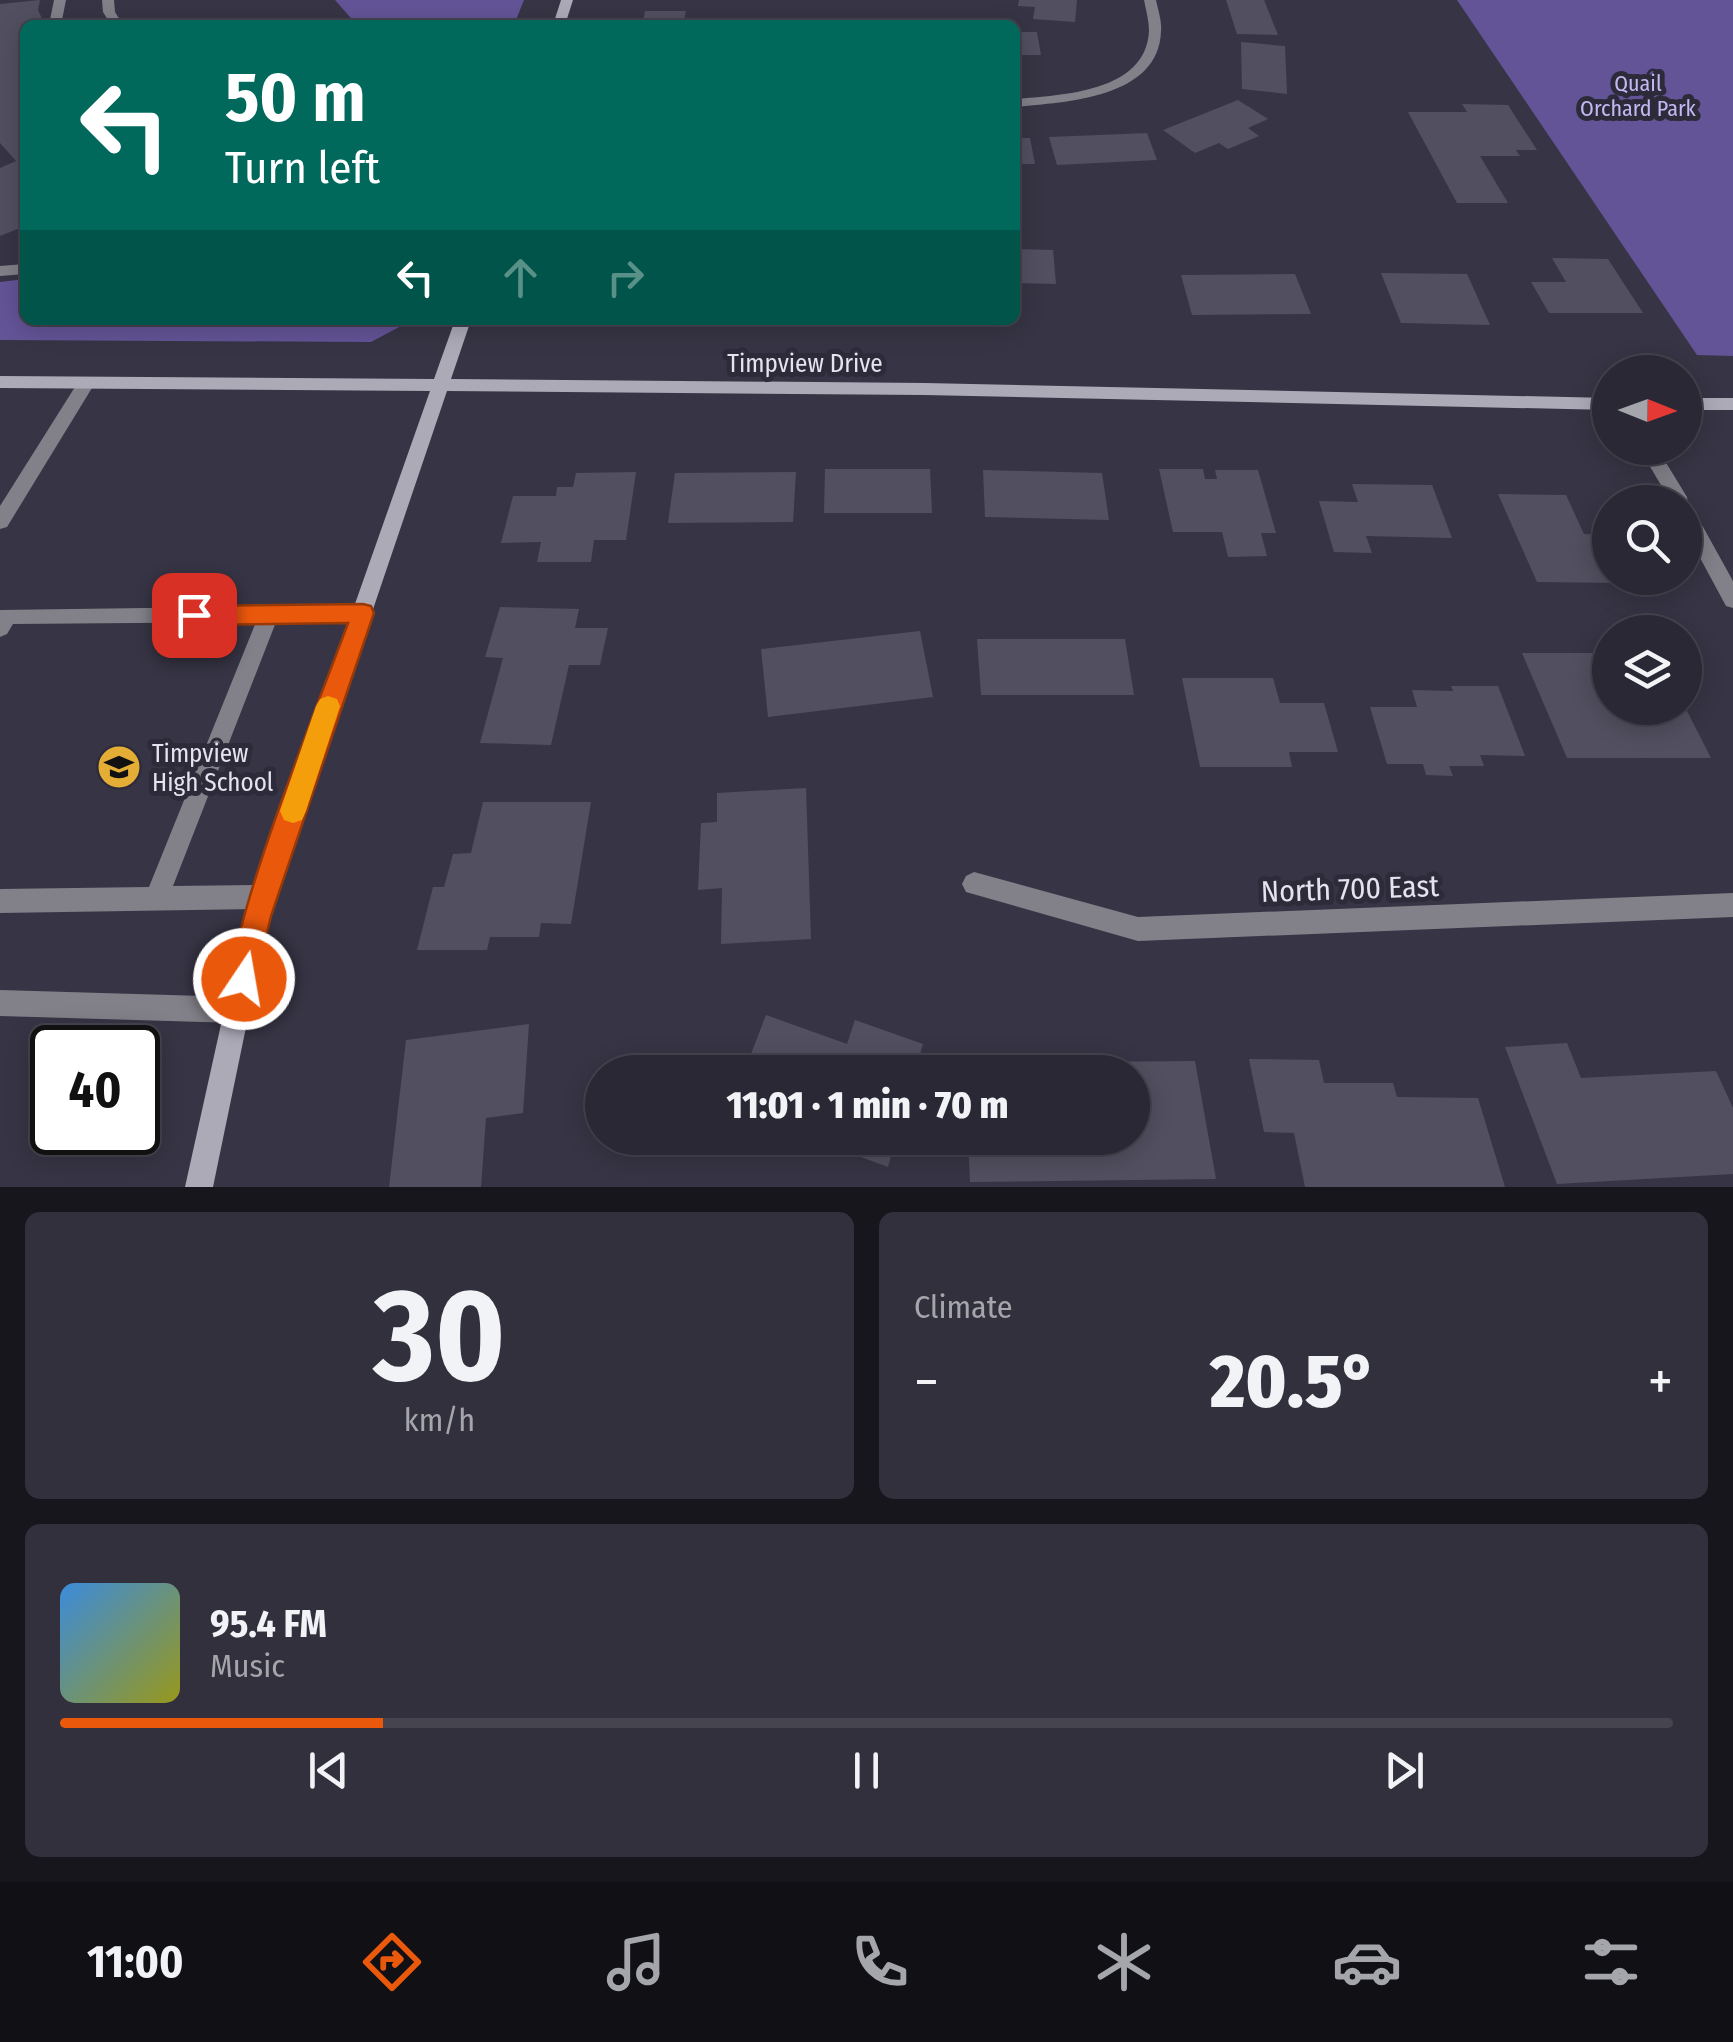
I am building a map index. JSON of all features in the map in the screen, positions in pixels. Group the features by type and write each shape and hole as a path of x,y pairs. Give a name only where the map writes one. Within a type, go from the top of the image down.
{"street":[{"path":"56,20 60,0"},
{"path":"1020,102 1074,97 1130,78 1153,53 1158,37 1150,0"},
{"path":"199,1187 264,897 461,325"},
{"name":"Timpview Drive","path":"0,382 925,389 1592,404"},
{"path":"0,522 86,383"},
{"path":"1702,404 1733,404"},
{"path":"1702,543 1733,600"},
{"path":"0,628 7,616 363,613"},
{"path":"156,900 269,615"},
{"name":"North 700 East","path":"974,884 1138,929 1733,905"},
{"path":"0,901 264,897"},
{"path":"0,1004 237,1010"}],"green space":[{"path":"335,0 524,0 516,20 353,20"},
{"name":"Quail Orchard Park","path":"1457,0 1733,0 1733,356 1697,355"},
{"path":"20,280 20,325 403,325 371,342 0,340 0,282"}],"building":[{"path":"40,0 38,10 43,20 20,20 20,228 0,236 0,168 16,161 0,143 0,4"},
{"path":"1019,0 1077,0 1075,22 1033,19 1035,7 1018,6"},
{"path":"1226,0 1264,0 1278,35 1237,34"},
{"path":"645,11 686,11 684,20 643,20"},
{"path":"1020,32 1037,32 1041,55 1020,55"},
{"path":"1241,42 1285,46 1287,94 1242,89"},
{"path":"1238,100 1268,119 1248,128 1259,136 1228,149 1219,143 1195,153 1163,130"},
{"path":"1462,104 1508,105 1537,150 1516,150 1520,156 1480,156 1508,203 1457,203 1408,112 1467,112"},
{"path":"1147,133 1157,160 1057,165 1049,137"},
{"path":"1020,138 1030,138 1035,164 1020,164"},
{"path":"1020,249 1053,250 1056,284 1020,283"},
{"path":"1552,258 1608,259 1643,313 1549,313 1531,282 1566,282"},
{"path":"1381,273 1467,274 1490,325 1401,323"},
{"path":"1295,274 1311,314 1192,315 1181,275"},
{"path":"825,469 930,469 932,513 824,513"},
{"path":"1159,469 1203,469 1205,479 1217,479 1215,470 1258,470 1276,533 1261,533 1267,556 1228,557 1222,532 1173,532"},
{"path":"983,470 1102,473 1109,520 985,517"},
{"path":"636,472 626,540 594,540 591,562 537,562 541,542 501,543 513,496 556,496 557,487 573,487 576,473"},
{"path":"796,472 793,522 668,523 675,473"},
{"path":"1352,484 1432,485 1452,538 1366,536 1372,553 1334,552 1319,501 1358,502"},
{"path":"1498,494 1566,495 1584,534 1592,534 1592,583 1537,582"},
{"path":"500,607 579,609 575,628 608,628 600,665 569,665 551,745 480,743 503,658 485,657"},
{"path":"920,631 933,697 768,717 761,649"},
{"path":"977,639 1125,639 1134,695 981,695"},
{"path":"1522,653 1592,653 1592,725 1694,725 1711,758 1567,758"},
{"path":"1182,678 1273,678 1280,703 1324,703 1338,752 1289,752 1292,767 1200,767"},
{"path":"1451,686 1498,686 1525,756 1480,755 1484,766 1449,766 1453,776 1426,775 1423,764 1387,764 1370,707 1417,707 1412,690 1453,691"},
{"path":"806,788 811,939 721,944 722,888 698,890 701,823 717,822 717,793"},
{"path":"483,802 591,802 571,924 541,923 539,937 490,937 487,950 417,950 433,887 444,887 453,854 471,853"},
{"path":"766,1015 847,1044 855,1020 923,1044 920,1055 751,1055"},
{"path":"529,1024 523,1113 486,1118 481,1187 389,1187 406,1040"},
{"path":"1567,1043 1581,1078 1716,1071 1733,1108 1733,1174 1557,1184 1505,1047"},
{"path":"1249,1059 1319,1060 1324,1083 1393,1083 1397,1097 1478,1098 1505,1187 1305,1187 1294,1133 1264,1132"},
{"path":"1150,1061 1195,1061 1216,1179 970,1182 969,1155 1150,1155"},
{"path":"855,1155 891,1155 888,1167"}],"slow traffic":[{"path":"293,811 328,706"}],"place":[{"name":"Timpview High School","path":"119,767"}],"route":[{"path":"194,615 363,613 257,916 244,979"}]}
